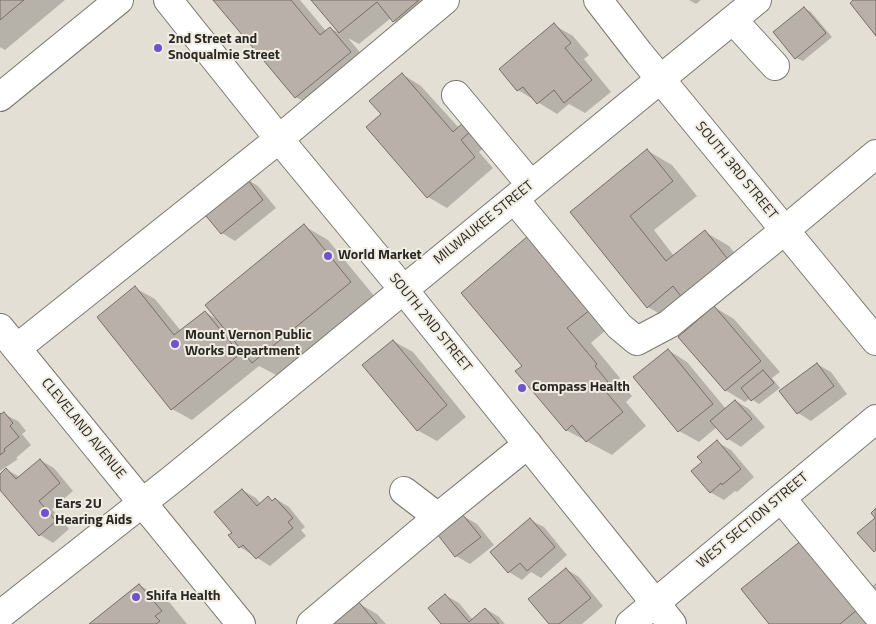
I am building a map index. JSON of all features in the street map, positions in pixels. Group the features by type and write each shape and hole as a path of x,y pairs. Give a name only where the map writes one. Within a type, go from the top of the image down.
{"street":[{"path":"0,96 120,0"},
{"name":"SOUTH 2ND STREET","path":"168,0 672,624"},
{"path":"8,338 279,139 445,0"},
{"name":"SOUTH 3RD STREET","path":"598,0 661,80 876,340"},
{"name":"MILWAUKEE STREET","path":"0,615 198,458 757,0"},
{"path":"733,20 775,66"},
{"path":"456,95 522,192 620,326 637,341 669,324 786,230 876,154"},
{"name":"CLEVELAND AVENUE","path":"8,338 241,624"},
{"name":"WEST SECTION STREET","path":"630,624 876,419"},
{"path":"311,624 528,444"},
{"path":"404,491 438,517"},
{"path":"781,498 876,613"}],"building":[{"path":"0,0 24,0 0,20"},
{"path":"213,0 291,0 320,35 330,27 351,52 295,98"},
{"path":"311,0 419,0 393,22 377,2 339,33"},
{"path":"853,0 876,0 876,36 850,3"},
{"path":"804,7 826,33 795,59 773,32"},
{"path":"554,23 571,43 565,48 592,80 564,103 554,90 537,104 523,87 517,91 499,69"},
{"path":"402,73 453,132 466,120 473,129 461,140 475,157 427,198 366,127 381,114 369,101"},
{"path":"647,149 673,181 630,216 666,261 705,230 730,262 683,299 673,286 647,308 570,212"},
{"path":"245,176 263,200 221,234 202,211"},
{"path":"304,224 351,282 252,363 205,305"},
{"path":"528,236 590,310 567,328 597,364 595,366 608,382 602,387 623,412 586,442 572,425 566,431 515,371 522,366 461,293"},
{"name":"Mount Vernon Public Works Department","path":"135,286 174,335 205,311 240,354 171,410 97,317"},
{"path":"714,306 761,361 725,391 678,337"},
{"path":"393,340 447,405 417,431 362,365"},
{"path":"668,349 713,404 678,432 633,377"},
{"path":"817,363 834,386 797,414 779,391"},
{"path":"763,370 774,383 751,401 741,388"},
{"path":"735,400 752,419 727,440 710,421"},
{"path":"4,412 13,423 10,426 19,437 4,449 5,451 0,455 0,413"},
{"path":"717,440 741,469 710,493 691,471 702,462 697,457"},
{"path":"40,459 60,483 39,501 56,521 39,536 0,490 0,474 6,468 16,479"},
{"path":"242,489 257,506 268,496 272,501 275,498 293,518 288,522 293,528 256,559 243,545 239,548 228,535 232,533 214,512"},
{"path":"876,508 876,550 874,552 857,533 875,518 871,513"},
{"path":"463,515 481,537 455,557 438,535"},
{"path":"530,518 555,547 527,571 520,563 508,573 490,552"},
{"path":"802,540 858,609 840,624 769,624 741,589"},
{"path":"566,568 591,598 559,624 549,624 528,599"},
{"name":"Shifa Health","path":"139,584 162,611 155,616 160,621 156,624 89,624"},
{"path":"445,594 469,622 485,608 499,624 441,624 428,608"},
{"path":"358,601 377,624 331,624"}],"place":[{"name":"2nd Street and Snoqualmie Street","path":"158,48"},
{"name":"World Market","path":"328,256"},
{"name":"Mount Vernon Public Works Department","path":"175,344"},
{"name":"Compass Health","path":"522,388"},
{"name":"Ears 2U Hearing Aids","path":"45,513"},
{"name":"Shifa Health","path":"136,597"}]}
